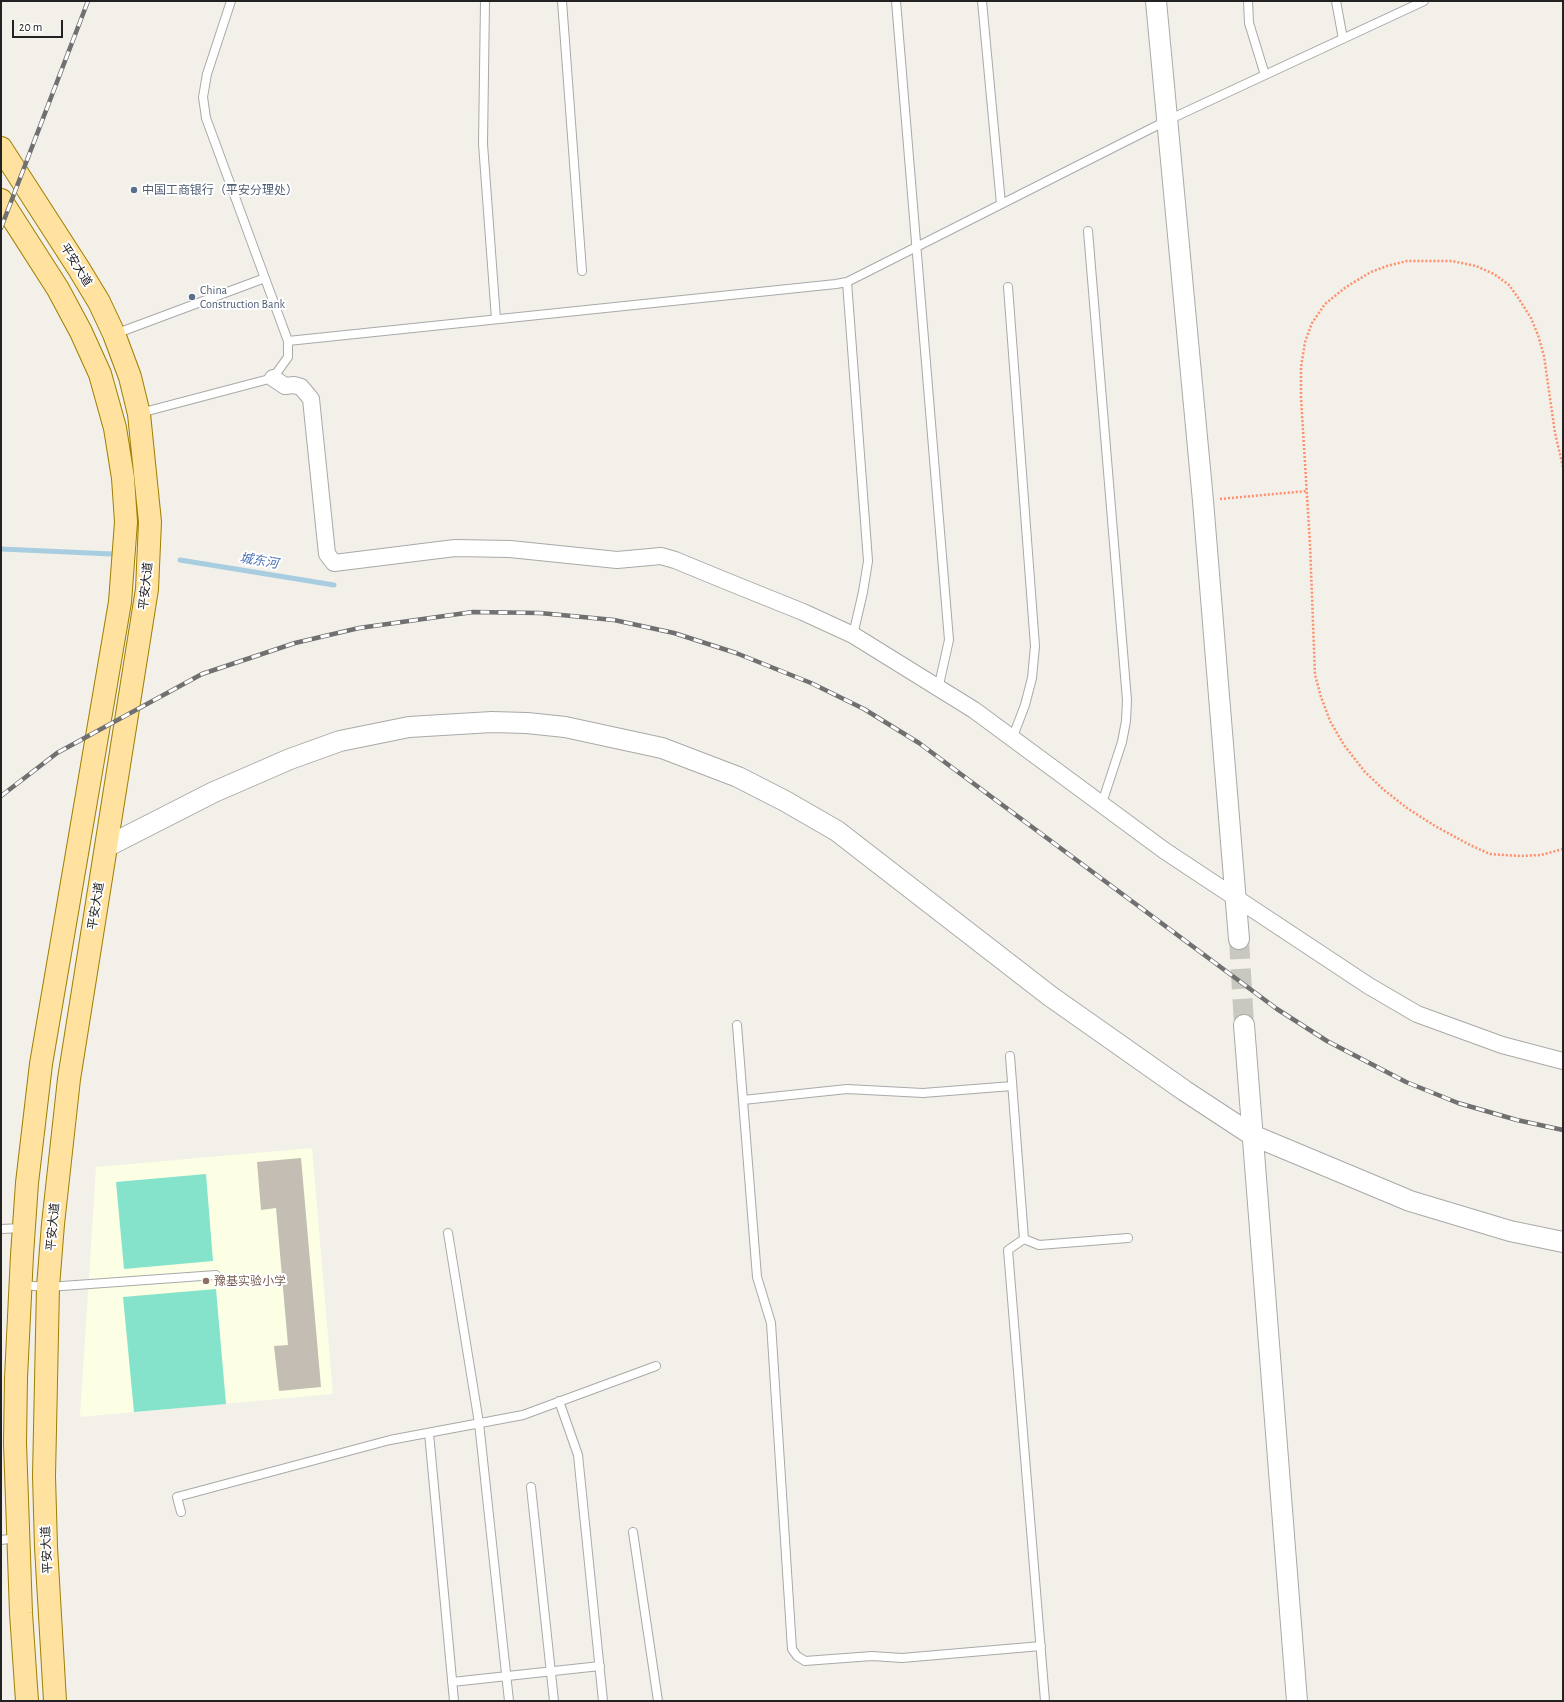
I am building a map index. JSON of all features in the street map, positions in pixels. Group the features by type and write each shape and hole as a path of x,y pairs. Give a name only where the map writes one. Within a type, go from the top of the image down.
{"main road":[{"name":"平安大道","path":"1,148 99,302 114,334 130,377 139,414 150,522 147,589 68,1086 58,1168 48,1287 44,1476 46,1547 55,1701"},
{"name":"平安大道","path":"1,200 58,289 81,332 100,374 115,428 123,478 126,522 120,602 41,1064 27,1183 9,1539 21,1614 27,1701"}],"street":[{"path":"1156,1 1166,121 1203,501 1239,939"},
{"path":"273,378 285,386 294,385 301,387 311,399 326,554 334,563 455,548 510,549 617,560 661,556 675,560 803,612 853,635 974,710 1102,803 1165,851 1369,986 1417,1014 1502,1045 1563,1061"},
{"path":"106,847 214,792 290,759 340,742 409,727 492,722 527,723 565,727 662,748 738,777 785,801 837,831 1050,996 1185,1091 1252,1134 1410,1201 1510,1232 1563,1242"},
{"path":"1244,1025 1297,1701"}],"lane":[{"path":"139,414 273,378 288,357 288,341 206,118 203,97 207,74 231,1"},
{"path":"485,1 483,144 496,319"},
{"path":"562,1 582,271"},
{"path":"896,1 949,640 938,689"},
{"path":"982,1 1000,204"},
{"path":"1248,1 1249,23 1266,75"},
{"path":"1336,1 1343,39"},
{"path":"288,341 847,282 1166,121 1424,1"},
{"path":"1088,231 1127,700 1126,721 1122,742 1102,803"},
{"path":"114,334 265,278"},
{"path":"847,282 868,561 863,592 853,635"},
{"path":"1008,287 1036,646 1032,678 1025,705 1012,739"},
{"path":"737,1025 757,1277 770,1323 792,1649 797,1656 805,1661 872,1656 902,1658 1041,1646"},
{"path":"1010,1056 1024,1239"},
{"path":"743,1100 847,1089 922,1093 1012,1086"},
{"path":"1,1230 24,1228"},
{"path":"448,1233 478,1423 509,1701"},
{"path":"1024,1239 1039,1245 1128,1238"},
{"path":"1024,1239 1008,1250 1045,1701"},
{"path":"21,1285 48,1287 216,1274"},
{"path":"181,1512 177,1497 390,1440 523,1414 656,1366"},
{"path":"559,1401 578,1455 603,1701"},
{"path":"429,1433 454,1701"},
{"path":"531,1487 554,1701"},
{"path":"633,1532 658,1701"},
{"path":"452,1682 600,1666"}],"path":[{"path":"1563,467 1561,452 1555,433 1544,356 1538,335 1531,318 1509,285 1494,274 1476,266 1452,261 1406,261 1377,270 1346,287 1326,304 1312,323 1305,342 1301,367 1316,675 1321,697 1330,721 1344,745 1365,772 1384,790 1407,808 1470,845 1490,854 1521,856 1541,855 1563,849"},
{"path":"1203,501 1307,492"}],"shaded area":[{"name":"豫基实验小学","path":"312,1148 333,1394 80,1417 96,1167"}],"green space":[{"path":"206,1174 213,1261 124,1269 116,1182"},
{"path":"216,1289 226,1404 134,1412 123,1297"}],"building":[{"path":"301,1158 321,1387 279,1391 274,1346 288,1345 276,1208 261,1210 257,1162"}],"waterway":[{"name":"城东河","path":"1,549 112,554"},
{"name":"城东河","path":"180,560 334,585"}],"tunnel":[{"path":"1239,939 1244,1025"}],"railway":[{"path":"1,228 88,1"},
{"path":"1,796 57,753 202,674 295,643 359,628 473,612 540,613 614,620 674,633 736,653 811,683 864,709 919,743 1277,1009 1327,1041 1406,1082 1458,1103 1517,1120 1563,1130"}],"place":[{"name":"中国工商银行（平安分理处）","path":"134,190"},
{"name":"China Construction Bank","path":"192,297"},
{"name":"豫基实验小学","path":"206,1281"}]}
